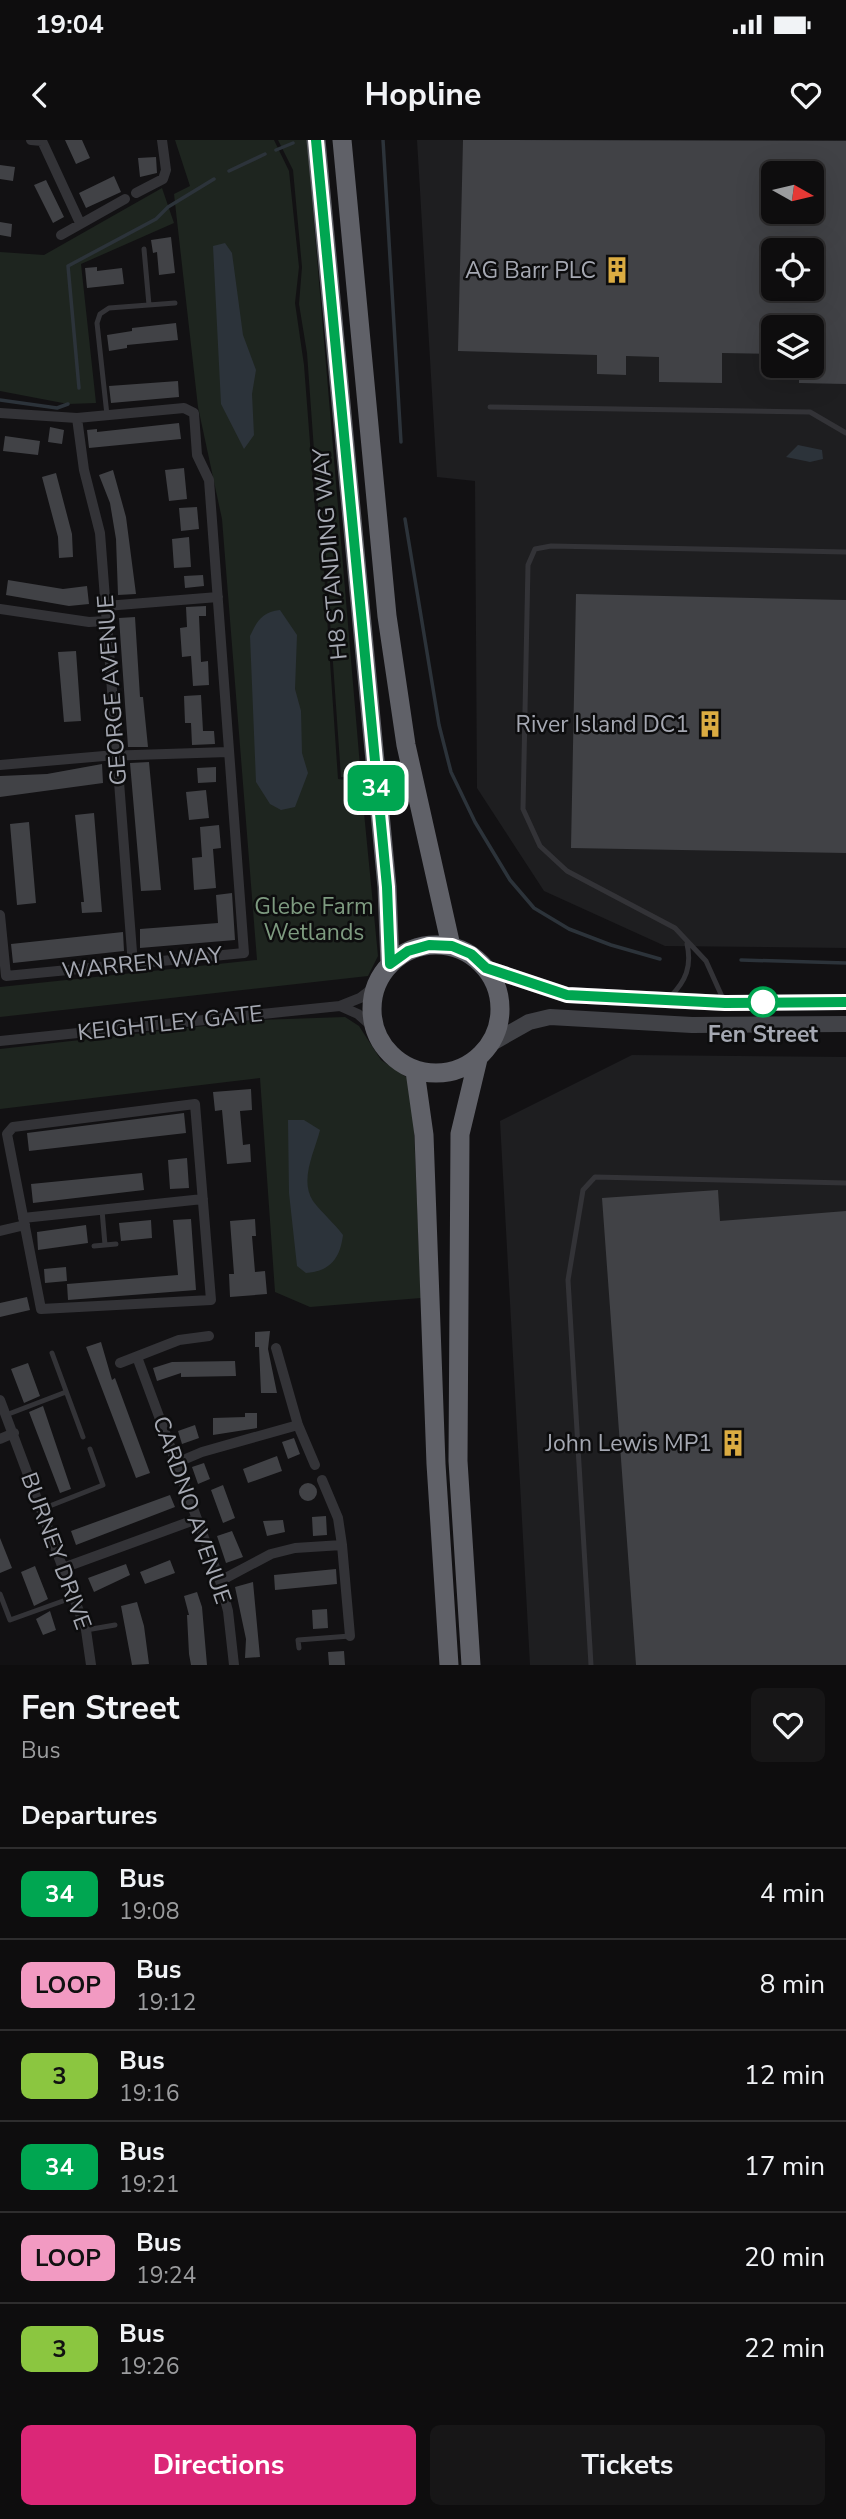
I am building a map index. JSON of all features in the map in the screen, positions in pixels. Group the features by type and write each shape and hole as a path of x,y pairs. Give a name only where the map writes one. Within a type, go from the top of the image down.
{"highway":[{"name":"H8 STANDING WAY","path":"316,140 387,887 390,964"},
{"path":"342,140 387,616 405,745 449,939 486,968 496,985 501,1004 499,1024 492,1043 478,1059 459,1070 417,1077"},
{"path":"449,939 408,951 390,964 377,985 373,1000 376,1030 384,1048 417,1077 424,1135 436,1464 449,1665"},
{"path":"471,1665 458,1461 460,1134 478,1059"}],"street":[{"path":"31,140 41,141 80,223"},
{"path":"61,235 163,179 166,170 162,140"},
{"name":"WARREN WAY","path":"0,413 78,418 184,408 194,413 197,455 209,480 244,953 6,976 0,915"},
{"name":"GEORGE AVENUE","path":"78,418 84,470 100,533 133,965"},
{"path":"106,606 218,597"},
{"path":"0,609 89,622 107,621"},
{"path":"0,765 116,756 228,752"},
{"path":"486,968 567,995 725,1003 846,1002"},
{"name":"KEIGHTLEY GATE","path":"0,1041 340,1006 360,998 377,985"},
{"path":"340,1006 358,1014 376,1030"},
{"path":"492,1043 529,1022 550,1017 692,1025 846,1024"},
{"path":"195,1104 211,1300 41,1310 24,1222 7,1134 13,1127 195,1104"},
{"path":"0,1231 24,1222 203,1199"},
{"path":"120,1363 179,1340 209,1336"},
{"path":"276,1348 298,1425 315,1465"},
{"name":"CARDNO AVENUE","path":"137,1357 220,1581 228,1611 234,1665"},
{"name":"BURNEY DRIVE","path":"0,1400 86,1630 91,1665"},
{"path":"176,1462 298,1425"},
{"path":"0,1439 14,1433"},
{"path":"322,1480 338,1518 350,1636"},
{"path":"63,1568 197,1519"},
{"path":"220,1581 271,1554 295,1548 342,1545"}],"lane":[{"path":"144,249 149,305"},
{"path":"107,415 97,323 100,314 109,308 175,303"},
{"path":"490,407 810,412 846,433"},
{"path":"725,1003 706,961 675,928 567,871 540,846 523,809 528,565 535,549 551,546 846,552"},
{"path":"665,1001 686,979 690,963 687,941"},
{"path":"591,1665 568,1280 583,1189 595,1177 846,1183"},
{"path":"102,1210 105,1245"},
{"path":"94,1246 116,1244"},
{"path":"52,1353 83,1437"},
{"path":"6,1415 66,1392"},
{"path":"42,1509 103,1485 90,1449"},
{"path":"0,1594 10,1620 74,1597"},
{"path":"86,1630 115,1625"},
{"path":"299,1648 298,1640 350,1636"}],"shaded area":[{"path":"417,140 846,140 846,948 665,946 544,891 477,788 475,481 437,477"},
{"path":"225,243 232,253 243,335 256,370 252,394 254,435 244,449 221,404 213,246"},
{"path":"798,445 822,450 823,459 810,462 786,457"},
{"path":"280,610 297,635 295,689 301,711 302,753 308,773 295,807 281,810 270,804 256,782 250,636 261,618"},
{"path":"632,1055 846,1057 846,1665 530,1665 500,1121"},
{"path":"288,1120 304,1120 320,1130 307,1184 313,1201 343,1235 337,1257 328,1266 315,1272 306,1273 297,1266 289,1193"}],"green space":[{"name":"Glebe Farm Wetlands","path":"175,140 274,140 289,171 299,267 295,303 304,365 315,508 323,558 338,779 361,782 378,956 368,976 0,1017 0,987 257,960 222,519 198,407 174,194 190,186"},
{"path":"278,140 307,140 361,778 341,777 325,549 318,506 307,353 299,304 302,267 293,170"},
{"path":"162,188 174,223 81,264 96,403 68,404 0,391 0,252 44,255"},
{"path":"345,1017 359,1026 381,1060 412,1081 421,1298 310,1307 275,1292 260,1078 0,1109 0,1049 258,1020"}],"building":[{"path":"65,140 82,140 90,158 76,164"},
{"name":"AG Barr PLC","path":"463,140 846,141 846,384 799,383 799,378 824,378 824,315 761,315 761,354 722,353 722,383 659,382 659,357 626,356 626,375 597,374 597,355 458,351"},
{"path":"156,157 157,173 140,177 138,158"},
{"path":"0,165 15,167 13,181 0,179"},
{"path":"114,176 121,192 86,208 79,193"},
{"path":"46,180 64,217 53,223 34,185"},
{"path":"0,222 12,224 11,237 0,235"},
{"path":"171,237 175,273 159,275 157,252 153,253 151,240"},
{"path":"97,267 97,271 122,268 124,284 87,288 85,268"},
{"path":"176,323 178,340 127,345 127,348 109,351 107,335 132,331 132,328"},
{"path":"178,381 179,397 111,403 109,386"},
{"path":"179,423 181,439 89,448 87,430 97,429 97,432"},
{"path":"50,427 64,430 62,444 48,442"},
{"path":"5,436 40,441 38,455 3,451"},
{"path":"184,468 187,499 169,501 165,470"},
{"path":"113,470 126,517 136,594 118,595 116,539 110,503 99,475"},
{"path":"56,473 72,534 73,557 59,558 58,537 42,477"},
{"path":"197,507 199,529 181,531 179,508"},
{"path":"189,537 191,567 174,568 172,539"},
{"path":"203,575 204,586 185,588 184,576"},
{"path":"8,580 63,589 87,586 89,604 69,606 6,595"},
{"name":"River Island DC1","path":"576,594 846,600 846,853 571,848"},
{"path":"206,606 206,616 199,616 201,662 208,661 209,685 193,686 191,656 182,657 180,628 187,627 186,607"},
{"path":"135,617 140,697 143,697 148,747 128,747 119,618"},
{"path":"76,651 81,721 64,722 58,652"},
{"path":"201,695 203,731 214,731 215,744 192,745 191,723 185,723 184,696"},
{"path":"149,762 161,890 141,891 130,763"},
{"path":"102,764 103,783 0,797 0,776 47,774"},
{"path":"216,767 216,782 198,783 197,768"},
{"path":"206,790 209,818 189,820 186,792"},
{"path":"94,813 102,912 82,913 81,902 84,902 75,815"},
{"path":"29,822 36,903 17,905 10,824"},
{"path":"219,825 221,848 213,849 216,888 194,890 192,858 202,857 200,827"},
{"path":"232,893 235,940 140,948 140,929 218,923 216,895"},
{"path":"123,932 124,951 13,963 11,944"},
{"path":"251,1089 252,1110 240,1111 243,1145 250,1144 251,1162 227,1164 222,1110 215,1111 213,1092"},
{"path":"184,1113 186,1133 29,1151 27,1133"},
{"path":"187,1158 189,1188 170,1189 168,1160"},
{"path":"142,1173 144,1190 33,1203 31,1184"},
{"name":"John Lewis MP1","path":"718,1190 720,1221 846,1211 846,1665 636,1665 602,1198"},
{"path":"191,1219 196,1290 68,1300 67,1284 178,1275 173,1220"},
{"path":"255,1219 256,1236 252,1236 255,1272 265,1271 267,1294 230,1297 229,1274 234,1274 230,1221"},
{"path":"151,1220 152,1238 121,1241 119,1223"},
{"path":"86,1225 88,1243 38,1250 37,1232"},
{"path":"66,1267 67,1281 45,1283 44,1269"},
{"path":"27,1297 30,1310 0,1317 0,1303"},
{"path":"270,1331 268,1349 277,1393 261,1393 259,1347 255,1347 255,1332"},
{"path":"101,1342 112,1380 115,1378 150,1473 136,1478 86,1347"},
{"path":"235,1361 236,1376 181,1377 181,1373 157,1381 153,1368 172,1362"},
{"path":"28,1363 40,1396 24,1403 11,1369"},
{"path":"43,1406 71,1489 60,1493 29,1412"},
{"path":"245,1413 257,1413 257,1428 213,1435 213,1418 245,1417"},
{"path":"195,1425 199,1438 182,1444 178,1431"},
{"path":"294,1438 300,1454 288,1459 282,1442"},
{"path":"277,1456 282,1471 248,1483 243,1469"},
{"path":"204,1463 210,1479 198,1484 192,1467"},
{"path":"308,1483 314,1486 317,1492 314,1498 308,1501 302,1498 299,1492 302,1486"},
{"path":"223,1485 235,1518 223,1523 211,1490"},
{"path":"170,1495 175,1507 76,1545 71,1531"},
{"path":"326,1516 327,1535 313,1536 312,1517"},
{"path":"283,1520 285,1532 267,1536 263,1521"},
{"path":"232,1531 243,1557 226,1563 217,1536"},
{"path":"0,1538 12,1568 0,1573"},
{"path":"170,1560 175,1573 145,1584 140,1572"},
{"path":"126,1564 130,1575 94,1592 88,1578"},
{"path":"35,1566 48,1599 34,1606 21,1572"},
{"path":"336,1569 337,1584 275,1590 274,1575"},
{"path":"253,1582 260,1657 245,1658 246,1639 235,1587"},
{"path":"197,1592 202,1607 207,1665 191,1665 189,1654 189,1615 184,1596"},
{"path":"137,1602 144,1626 149,1664 132,1665 121,1606"},
{"path":"327,1609 328,1628 313,1629 312,1610"},
{"path":"50,1611 56,1630 43,1635 36,1619"},
{"path":"344,1651 345,1665 329,1665 328,1652"}],"waterway":[{"path":"383,140 401,442"},
{"path":"276,150 293,143"},
{"path":"229,171 265,154"},
{"path":"79,388 68,266 156,219 168,207 214,179"},
{"path":"0,400 57,408 68,404"},
{"path":"405,519 439,725 451,772 475,822 510,880 534,908 569,929 660,959"},
{"path":"741,960 846,963"}],"bus line":[{"name":"34","path":"316,140 372,754 387,887 390,964 408,951 429,945 452,946 471,954 486,968 567,995 725,1003 846,1002"}],"place":[{"name":"AG Barr PLC","path":"617,270"},
{"name":"River Island DC1","path":"710,724"},
{"name":"Fen Street","path":"763,1002"},
{"name":"John Lewis MP1","path":"733,1443"}]}
